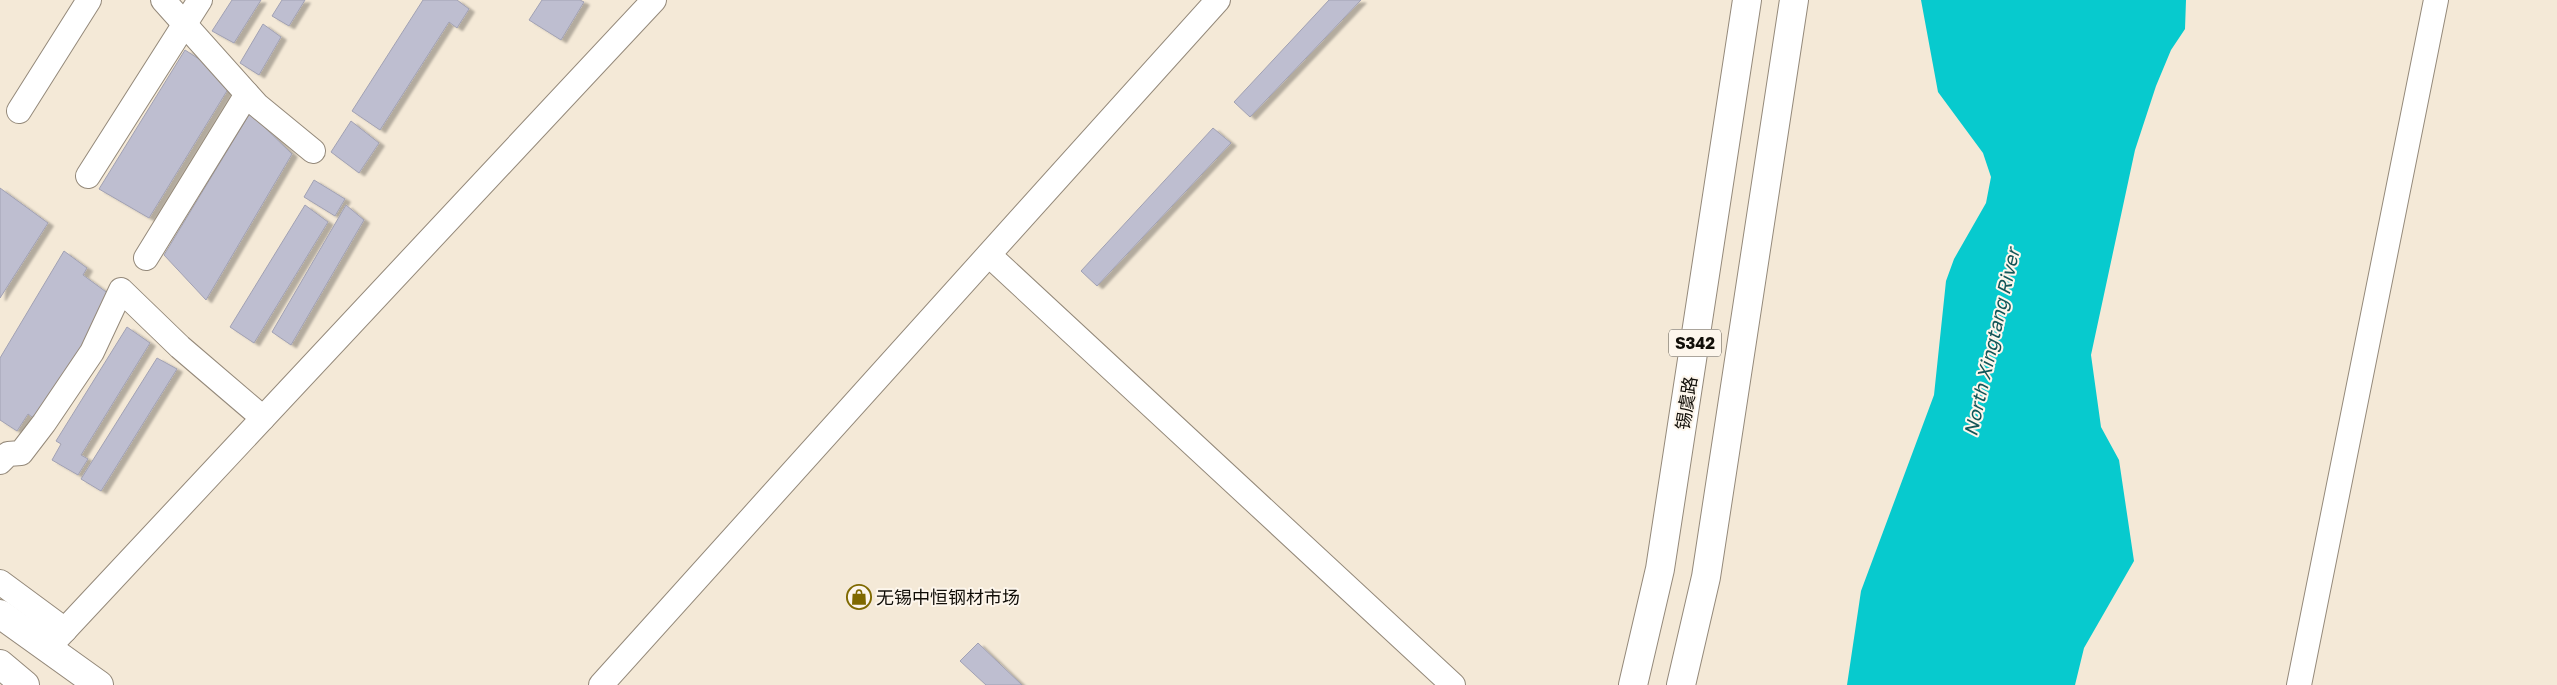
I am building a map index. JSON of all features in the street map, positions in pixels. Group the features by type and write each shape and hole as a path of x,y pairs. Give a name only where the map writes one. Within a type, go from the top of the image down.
{"main road":[{"name":"锡虞路","path":"1633,685 1660,569 1747,0"},
{"name":"S342","path":"1681,685 1706,577 1794,0"},
{"path":"0,614 57,639 99,685"},
{"path":"0,664 25,685"}],"street":[{"path":"19,111 89,0"},
{"path":"163,0 247,94 313,151"},
{"path":"88,176 200,0"},
{"path":"0,582 57,639 654,0"},
{"path":"601,685 1218,0"},
{"path":"2299,685 2436,0"},
{"path":"146,258 247,94"},
{"path":"989,254 1453,685"},
{"path":"0,462 8,454 21,453 44,423 92,352 121,290 180,347 263,418"}],"water":[{"name":"North Xingtang River","path":"1921,0 2186,0 2185,29 2171,50 2156,86 2135,150 2091,355 2101,427 2119,460 2134,561 2084,648 2075,685 1847,685 1861,591 1934,395 1946,281 1954,259 1986,203 1991,177 1983,153 1938,92"}],"building":[{"path":"232,0 261,0 234,43 212,31"},
{"path":"282,0 305,0 289,26 272,16"},
{"path":"423,0 457,0 469,9 457,28 449,22 380,130 352,111"},
{"path":"542,0 580,0 584,2 561,40 529,20"},
{"path":"1329,0 1361,0 1250,117 1234,102"},
{"path":"263,24 281,37 259,75 240,63"},
{"path":"185,50 233,81 149,218 99,189"},
{"path":"250,113 292,154 206,300 164,255"},
{"path":"351,121 379,143 359,173 331,152"},
{"path":"1213,128 1231,143 1097,286 1081,271"},
{"path":"314,180 345,199 335,216 304,197"},
{"path":"0,188 48,223 0,298"},
{"path":"305,205 328,222 254,343 230,327"},
{"path":"346,205 364,220 291,345 272,332"},
{"path":"64,251 87,268 83,275 113,297 39,422 28,414 17,431 0,420 0,358"},
{"path":"127,327 150,343 81,455 88,459 78,475 52,460 61,444 56,441"},
{"path":"157,358 177,369 101,491 81,479"},
{"path":"978,643 1022,685 986,685 960,661"}],"place":[{"name":"无锡中恒钢材市场","path":"859,597"}]}
